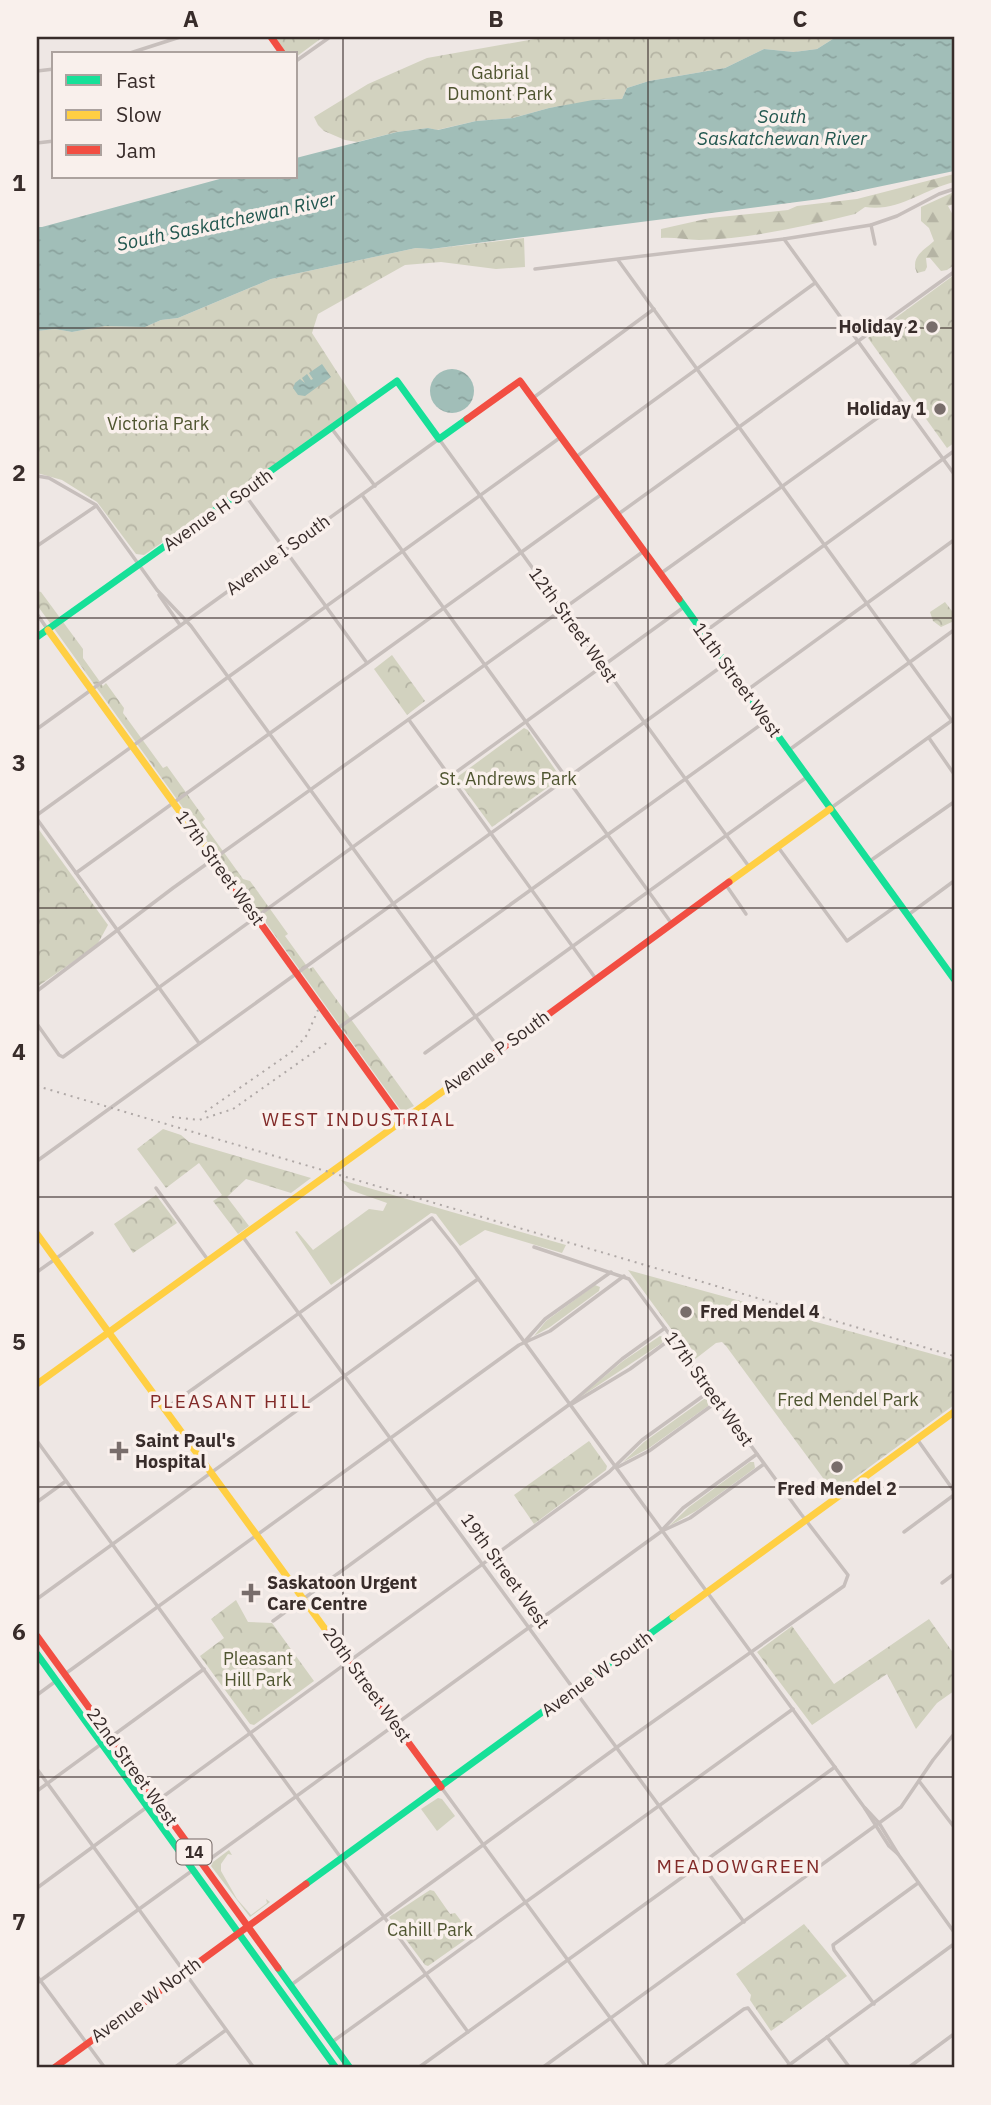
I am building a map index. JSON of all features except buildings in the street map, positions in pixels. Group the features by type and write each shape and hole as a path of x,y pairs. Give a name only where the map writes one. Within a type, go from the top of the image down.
{"main road":[{"path":"271,37 282,52"},
{"name":"11th Street West","path":"520,381 954,979"},
{"name":"Avenue I South","path":"439,439 520,381"},
{"name":"12th Street West","path":"397,382 439,439"},
{"name":"Avenue H South","path":"37,637 397,382"},
{"name":"17th Street West","path":"48,630 402,1121"},
{"name":"Avenue P South","path":"37,1384 830,809"},
{"name":"20th Street West","path":"37,1234 441,1787"},
{"name":"Avenue W South","path":"238,1933 954,1412"},
{"name":"22nd Street West","path":"37,1636 350,2068"},
{"name":"22nd Street West","path":"37,1654 336,2068"},
{"name":"Avenue W North","path":"54,2068 238,1933"}],"street":[{"path":"133,52 180,37"},
{"path":"298,60 330,37"},
{"path":"535,269 784,239 871,225 954,189"},
{"path":"871,225 875,244"},
{"path":"784,239 954,474"},
{"path":"618,260 953,720"},
{"path":"617,515 954,272"},
{"path":"576,457 815,283"},
{"path":"533,398 654,309"},
{"path":"660,575 901,401"},
{"path":"332,429 374,486"},
{"path":"199,1043 37,817 131,746 561,437"},
{"name":"Avenue I South","path":"37,729 439,439"},
{"name":"12th Street West","path":"439,439 750,868"},
{"path":"703,634 954,451"},
{"path":"37,476 48,478 96,505 180,625"},
{"path":"243,492 367,663"},
{"path":"76,873 602,494"},
{"path":"362,495 673,924"},
{"path":"37,546 96,505"},
{"path":"745,692 954,540"},
{"path":"37,992 98,947 116,930 644,551"},
{"path":"157,590 187,620 500,1050"},
{"path":"37,1024 63,1057 684,607"},
{"name":"17th Street West","path":"37,614 48,630"},
{"path":"788,751 954,630"},
{"path":"37,1161 724,664"},
{"path":"409,720 596,979"},
{"name":"Avenue P South","path":"830,809 953,720"},
{"path":"337,1029 766,721"},
{"path":"929,738 954,774"},
{"path":"425,1053 807,777"},
{"path":"869,862 954,802"},
{"path":"778,847 847,941 899,904"},
{"path":"908,915 954,881"},
{"path":"726,885 746,914"},
{"path":"156,1188 208,1261"},
{"path":"165,1409 432,1218 954,1932"},
{"path":"37,1272 92,1233"},
{"name":"19th Street West","path":"243,1237 744,1922"},
{"path":"534,1247 624,1276"},
{"path":"65,1674 524,1342 545,1319 611,1272"},
{"path":"524,1342 550,1331 624,1276"},
{"name":"17th Street West","path":"624,1276 629,1279 848,1575 844,1586 750,1652"},
{"path":"37,1599 478,1279"},
{"path":"601,1279 607,1288"},
{"path":"273,1621 570,1404 622,1359 665,1328"},
{"path":"570,1404 630,1369 672,1338"},
{"path":"616,1467 642,1440 710,1391"},
{"path":"157,1801 616,1467 649,1451 718,1401"},
{"path":"904,1532 954,1493 917,1439"},
{"path":"37,1441 468,2032"},
{"path":"662,1531 667,1522 683,1508 757,1454"},
{"path":"203,1864 662,1531 690,1518 764,1464"},
{"path":"37,1502 66,1481"},
{"path":"942,1583 954,1574"},
{"path":"290,1985 750,1652"},
{"path":"37,1791 204,1669"},
{"path":"37,1695 56,1681"},
{"path":"332,2043 793,1709"},
{"path":"542,2068 901,1807 954,1734"},
{"path":"418,2068 835,1767"},
{"path":"37,1769 254,2068"},
{"path":"919,1781 954,1826"},
{"name":"20th Street West","path":"441,1787 647,2068"},
{"path":"37,1888 147,1807"},
{"path":"38,1982 193,1870"},
{"path":"874,2004 833,1945 918,1883"},
{"path":"785,2068 954,1944"},
{"path":"37,1976 38,1982 105,2068"},
{"path":"663,2068 748,2008 790,2065"},
{"path":"174,2068 226,2030"},
{"path":"908,2068 954,2035"},
{"path":"827,2037 850,2068"}],"green space":[{"path":"273,37 323,37 298,56 298,52 284,52"},
{"name":"Gabrial Dumont Park","path":"546,37 836,37 817,49 794,52 764,49 725,68 649,81 627,88 622,99 549,108 513,118 476,121 437,130 428,128 397,132 357,142 324,131 314,117 368,84 427,58"},
{"path":"954,174 954,182 900,203 877,208 865,207 855,214 797,227 719,239 661,238 661,229 710,218 857,199"},
{"path":"954,192 954,204 948,206 954,217 954,265 941,271 930,258 926,258 925,271 917,273 916,258 934,241 929,228 921,221 921,207"},
{"name":"Victoria Park","path":"524,238 525,267 496,269 441,262 405,265 318,314 312,333 359,406 144,555 136,554 97,502 62,480 37,473 37,331 55,329 72,332 105,326 145,327 161,320 178,318 271,279 416,248 431,249"},
{"path":"954,275 954,443 947,448 868,338"},
{"path":"37,591 41,592 83,649 83,658 103,686 106,683 124,708 123,713 163,768 167,766 205,819 202,822 243,879 250,881 309,969 313,967 414,1106 402,1112 37,605"},
{"path":"945,602 954,610 954,621 941,627 933,621 930,612"},
{"path":"392,655 425,701 407,715 374,669"},
{"name":"St. Andrews Park","path":"524,728 561,778 492,827 456,778"},
{"path":"37,827 108,925 97,945 37,987"},
{"path":"163,1129 181,1135 189,1142 311,1178 291,1193 246,1179 227,1197 249,1226 238,1234 213,1201 222,1195 199,1163 166,1188 137,1149"},
{"path":"341,1180 566,1245 562,1253 485,1230 460,1246 436,1214 431,1213 331,1285 295,1232 297,1231 313,1250 369,1209 383,1211 387,1203 350,1190"},
{"path":"156,1195 177,1223 133,1253 114,1224"},
{"name":"Fred Mendel Park","path":"628,1270 954,1360 954,1405 834,1493 726,1346 722,1342 716,1343 694,1360"},
{"path":"595,1285 600,1287 599,1291 534,1336 546,1321"},
{"path":"660,1336 663,1337 662,1343 576,1400 623,1361"},
{"path":"704,1399 708,1399 708,1406 649,1448 623,1462 644,1442"},
{"path":"589,1441 607,1466 606,1470 534,1524 514,1495"},
{"path":"750,1462 754,1462 755,1468 696,1511 669,1526 689,1507"},
{"name":"Pleasant Hill Park","path":"236,1600 248,1622 272,1623 314,1681 254,1725 250,1724 200,1656 224,1638 211,1619"},
{"path":"929,1619 954,1654 954,1691 937,1703 916,1729 887,1674 812,1725 757,1652 792,1626 834,1684"},
{"path":"438,1798 442,1799 455,1816 437,1831 421,1809"},
{"path":"229,1850 232,1855 228,1854 221,1864 221,1871 237,1899 251,1915 267,1903 266,1899 270,1902 250,1917 211,1866"},
{"name":"Cahill Park","path":"430,1890 434,1891 450,1914 455,1913 472,1935 428,1966 389,1917"},
{"path":"804,1924 847,1976 771,2031 736,1974"}],"water":[{"name":"South Saskatchewan River","path":"836,37 954,37 954,171 820,199 431,249 416,248 271,279 178,318 161,320 145,327 105,326 72,332 55,329 37,331 37,227 223,178 298,178 298,157 397,132 428,128 438,130 476,121 513,118 593,100 622,99 627,88 649,81 725,68 764,49 794,52 817,49"},
{"path":"322,364 331,377 305,396 298,395 293,388 295,383 300,379 305,383 302,378 307,374 313,379 309,373"},
{"path":"452,369 468,375 474,391 468,407 452,413 436,407 430,391 436,375"}],"railway":[{"path":"205,1112 293,1051 307,1035 318,1010"},
{"path":"172,1117 199,1120 233,1109 328,1042"},
{"path":"37,1086 954,1356"}],"traffic: fast":[{"path":"37,637 397,381 439,439 467,419"},
{"path":"679,599 954,979"},
{"path":"306,1884 673,1617"},
{"path":"37,1654 336,2068"},
{"path":"278,1968 350,2068"}],"traffic: slow":[{"path":"48,630 212,856"},
{"path":"729,882 830,809"},
{"path":"37,1384 456,1082"},
{"path":"37,1234 328,1633"},
{"path":"673,1617 954,1412"}],"traffic: jam":[{"path":"271,37 282,52"},
{"path":"467,419 520,381 679,599"},
{"path":"212,856 403,1121"},
{"path":"456,1082 729,882"},
{"path":"328,1633 441,1787"},
{"path":"37,1636 278,1968"},
{"path":"54,2068 306,1884"}],"place":[{"name":"Holiday 2","path":"932,327"},
{"name":"Holiday 1","path":"940,409"},
{"name":"Fred Mendel 4","path":"686,1312"},
{"name":"Saint Paul's Hospital","path":"119,1451"},
{"name":"Fred Mendel 2","path":"837,1467"},
{"name":"Saskatoon Urgent Care Centre","path":"251,1593"}],"district":[{"name":"WEST INDUSTRIAL","path":"359,1119"},
{"name":"PLEASANT HILL","path":"231,1401"},
{"name":"MEADOWGREEN","path":"739,1866"}]}
